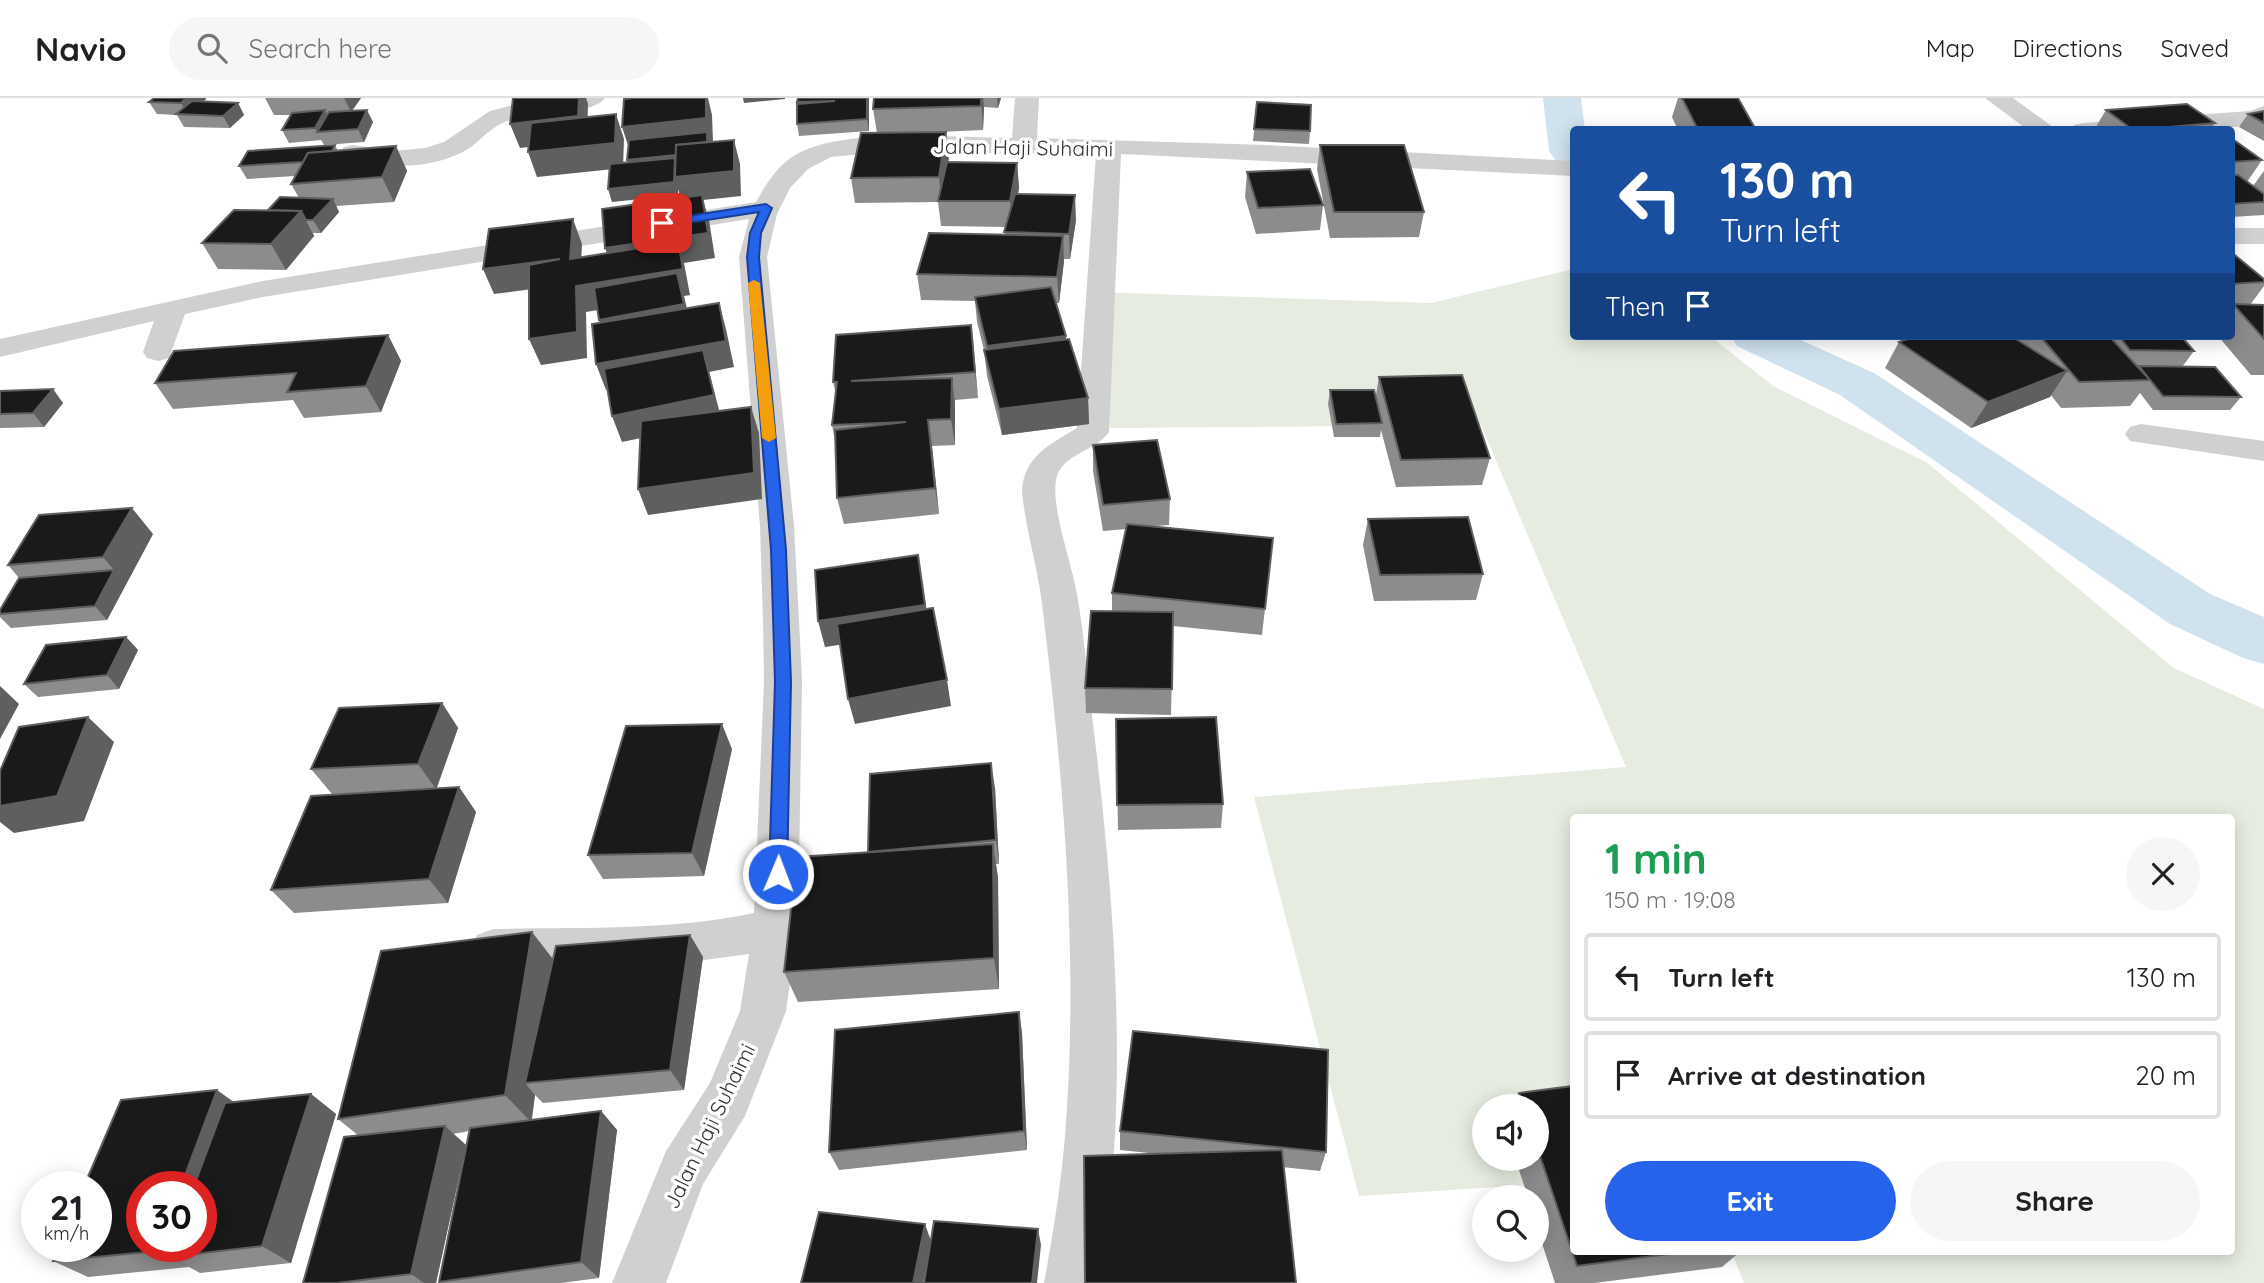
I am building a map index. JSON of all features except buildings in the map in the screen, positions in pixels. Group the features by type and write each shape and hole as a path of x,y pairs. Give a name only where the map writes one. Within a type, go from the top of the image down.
{"street":[{"path":"353,152 379,158 436,153 453,147 483,123 498,116 593,98"},
{"path":"1024,145 1027,98"},
{"path":"1997,98 2039,126"},
{"path":"2144,126 2256,118 2264,114"},
{"name":"Jalan Haji Suhaimi","path":"639,1283 684,1169 727,1098 763,1011 776,928 783,682 781,620 777,526 753,257 755,233 766,208 791,169 823,152 846,148 1024,145 1570,169"},
{"path":"1072,1283 1080,1242 1093,1124 1091,946 1081,785 1058,584 1038,486 1042,469 1049,457 1093,432 1109,147"},
{"path":"0,348 39,337 263,289 766,208"},
{"path":"2235,236 2264,236"},
{"path":"158,352 172,309"},
{"path":"2141,434 2264,451"},
{"path":"460,957 498,948 667,945 725,939 776,928"}],"shaded area":[{"path":"1570,270 1570,340 1715,340 1773,386 1926,462 2174,668 2264,709 2264,1283 1744,1283 1733,1255 2235,1255 2235,814 1570,814 1570,1182 1472,1185 1472,1189 1359,1196 1254,797 1626,767 1481,425 1110,428 1090,292 1431,303"}],"waterway":[{"path":"1562,98 1570,152"},
{"path":"1763,340 1857,384 2190,609 2264,642"}],"slow traffic":[{"path":"754,283 769,438"}],"route":[{"path":"662,223 766,208 755,233 753,257 778,550 783,682 778,874"}]}
